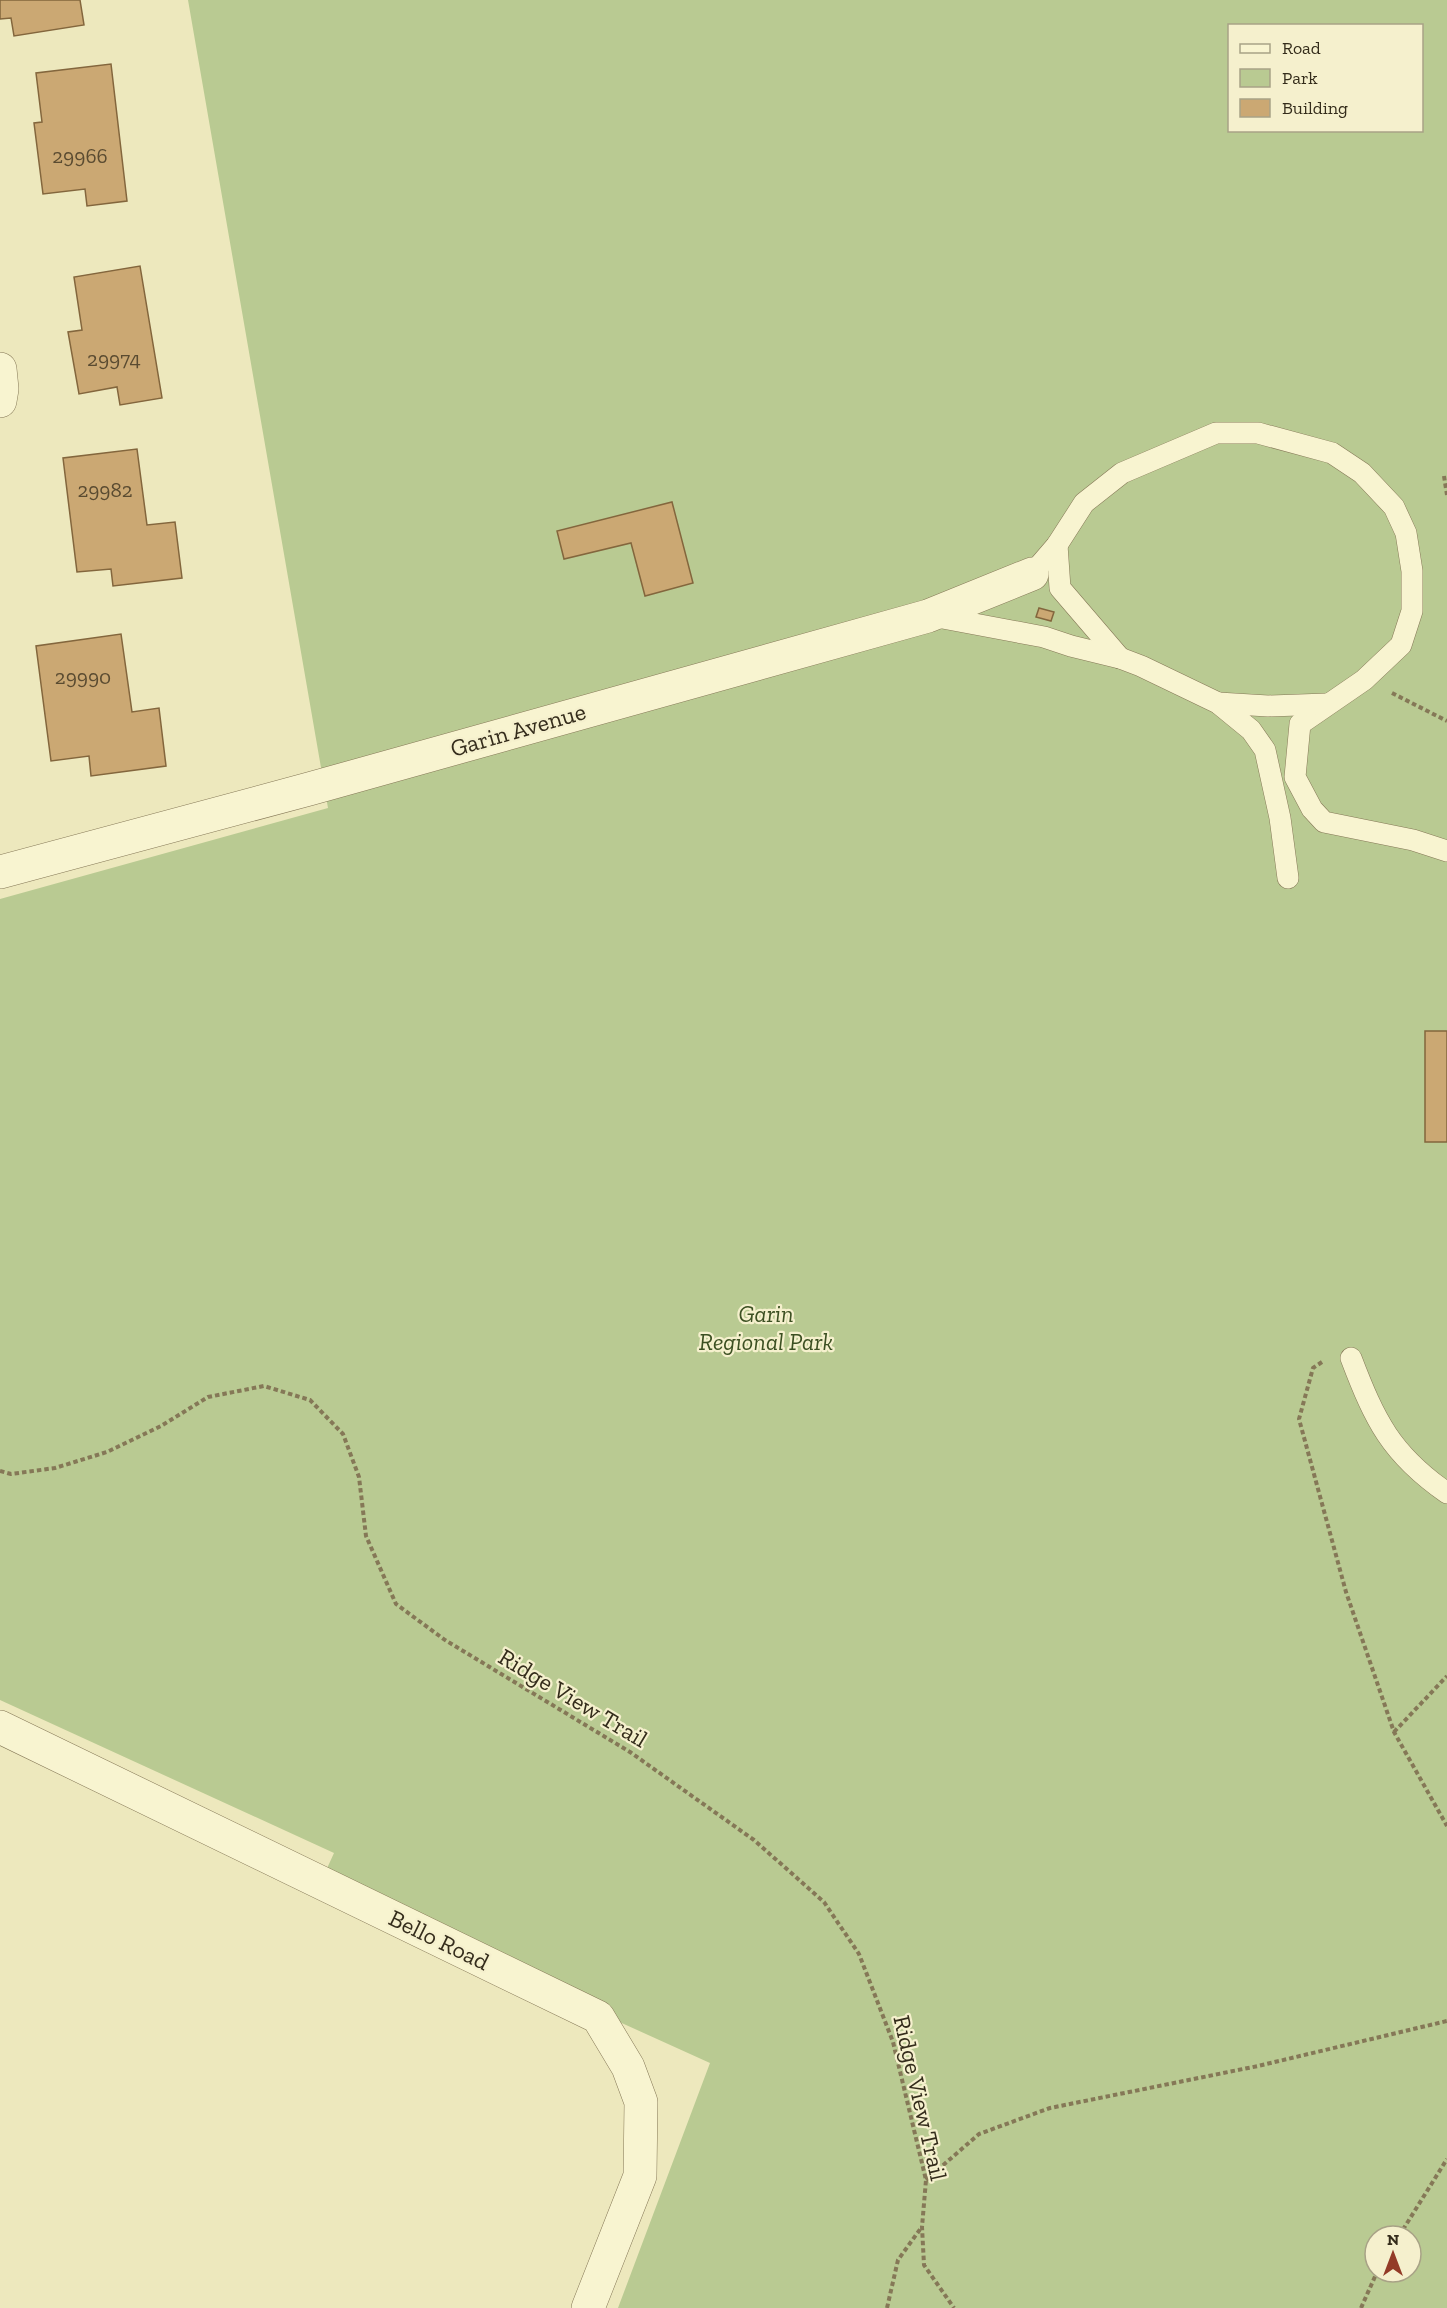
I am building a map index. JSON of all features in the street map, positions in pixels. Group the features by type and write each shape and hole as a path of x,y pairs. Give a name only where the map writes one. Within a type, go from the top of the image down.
{"street":[{"path":"0,369 2,389 0,401"},
{"name":"Garin Avenue","path":"0,872 309,789 928,616 1032,574"},
{"name":"Bello Road","path":"0,1727 598,2017 628,2067 641,2102 640,2176 588,2308"}],"lane":[{"path":"1032,574 1057,545 1084,503 1122,473 1216,433 1258,433 1332,453 1362,473 1394,507 1406,533 1412,571 1412,611 1401,645 1364,680 1300,724 1295,777 1312,809 1324,822 1413,840 1447,851"},
{"path":"1057,545 1060,588 1120,657"},
{"path":"928,616 1044,636 1071,646 1120,657 1218,703 1251,730 1265,750 1277,800 1288,878"},
{"path":"1218,703 1268,706 1328,704"},
{"path":"1341,1358 1374,1416 1408,1463 1447,1493"}],"path":[{"path":"1444,476 1447,495"},
{"path":"1364,680 1447,721"},
{"path":"1341,1358 1313,1368 1299,1419 1346,1592 1394,1732 1447,1826"},
{"name":"Ridge View Trail","path":"0,1471 11,1474 56,1468 108,1452 161,1426 208,1397 264,1386 310,1400 343,1434 359,1477 366,1536 396,1604 445,1640 630,1752 754,1840 824,1902 859,1954 893,2042 926,2180 922,2227 924,2265 954,2308"},
{"path":"1394,1732 1447,1676"},
{"path":"926,2180 979,2134 1050,2108 1258,2066 1447,2021"},
{"path":"1406,2224 1447,2159"},
{"path":"887,2308 898,2260 922,2227"},
{"path":"1361,2308 1372,2284"}],"green space":[{"name":"Garin Regional Park","path":"188,0 1447,0 1447,2308 618,2308 710,2063 319,1886 334,1853 0,1700 0,899 328,808"}],"building":[{"path":"0,0 80,0 84,25 14,36 11,18 0,19"},
{"path":"111,64 127,201 87,206 85,189 43,194 34,123 42,122 36,73"},
{"path":"140,266 162,398 120,405 117,387 79,394 68,332 82,330 74,277"},
{"path":"137,449 147,525 175,522 182,578 113,586 111,569 77,572 63,458"},
{"path":"672,502 693,583 645,596 631,543 564,559 557,531"},
{"path":"1039,608 1054,612 1051,621 1036,617"},
{"path":"121,634 132,712 159,708 166,766 91,776 89,756 51,761 36,646"},
{"path":"1425,1031 1447,1031 1447,1142 1425,1142"}]}
